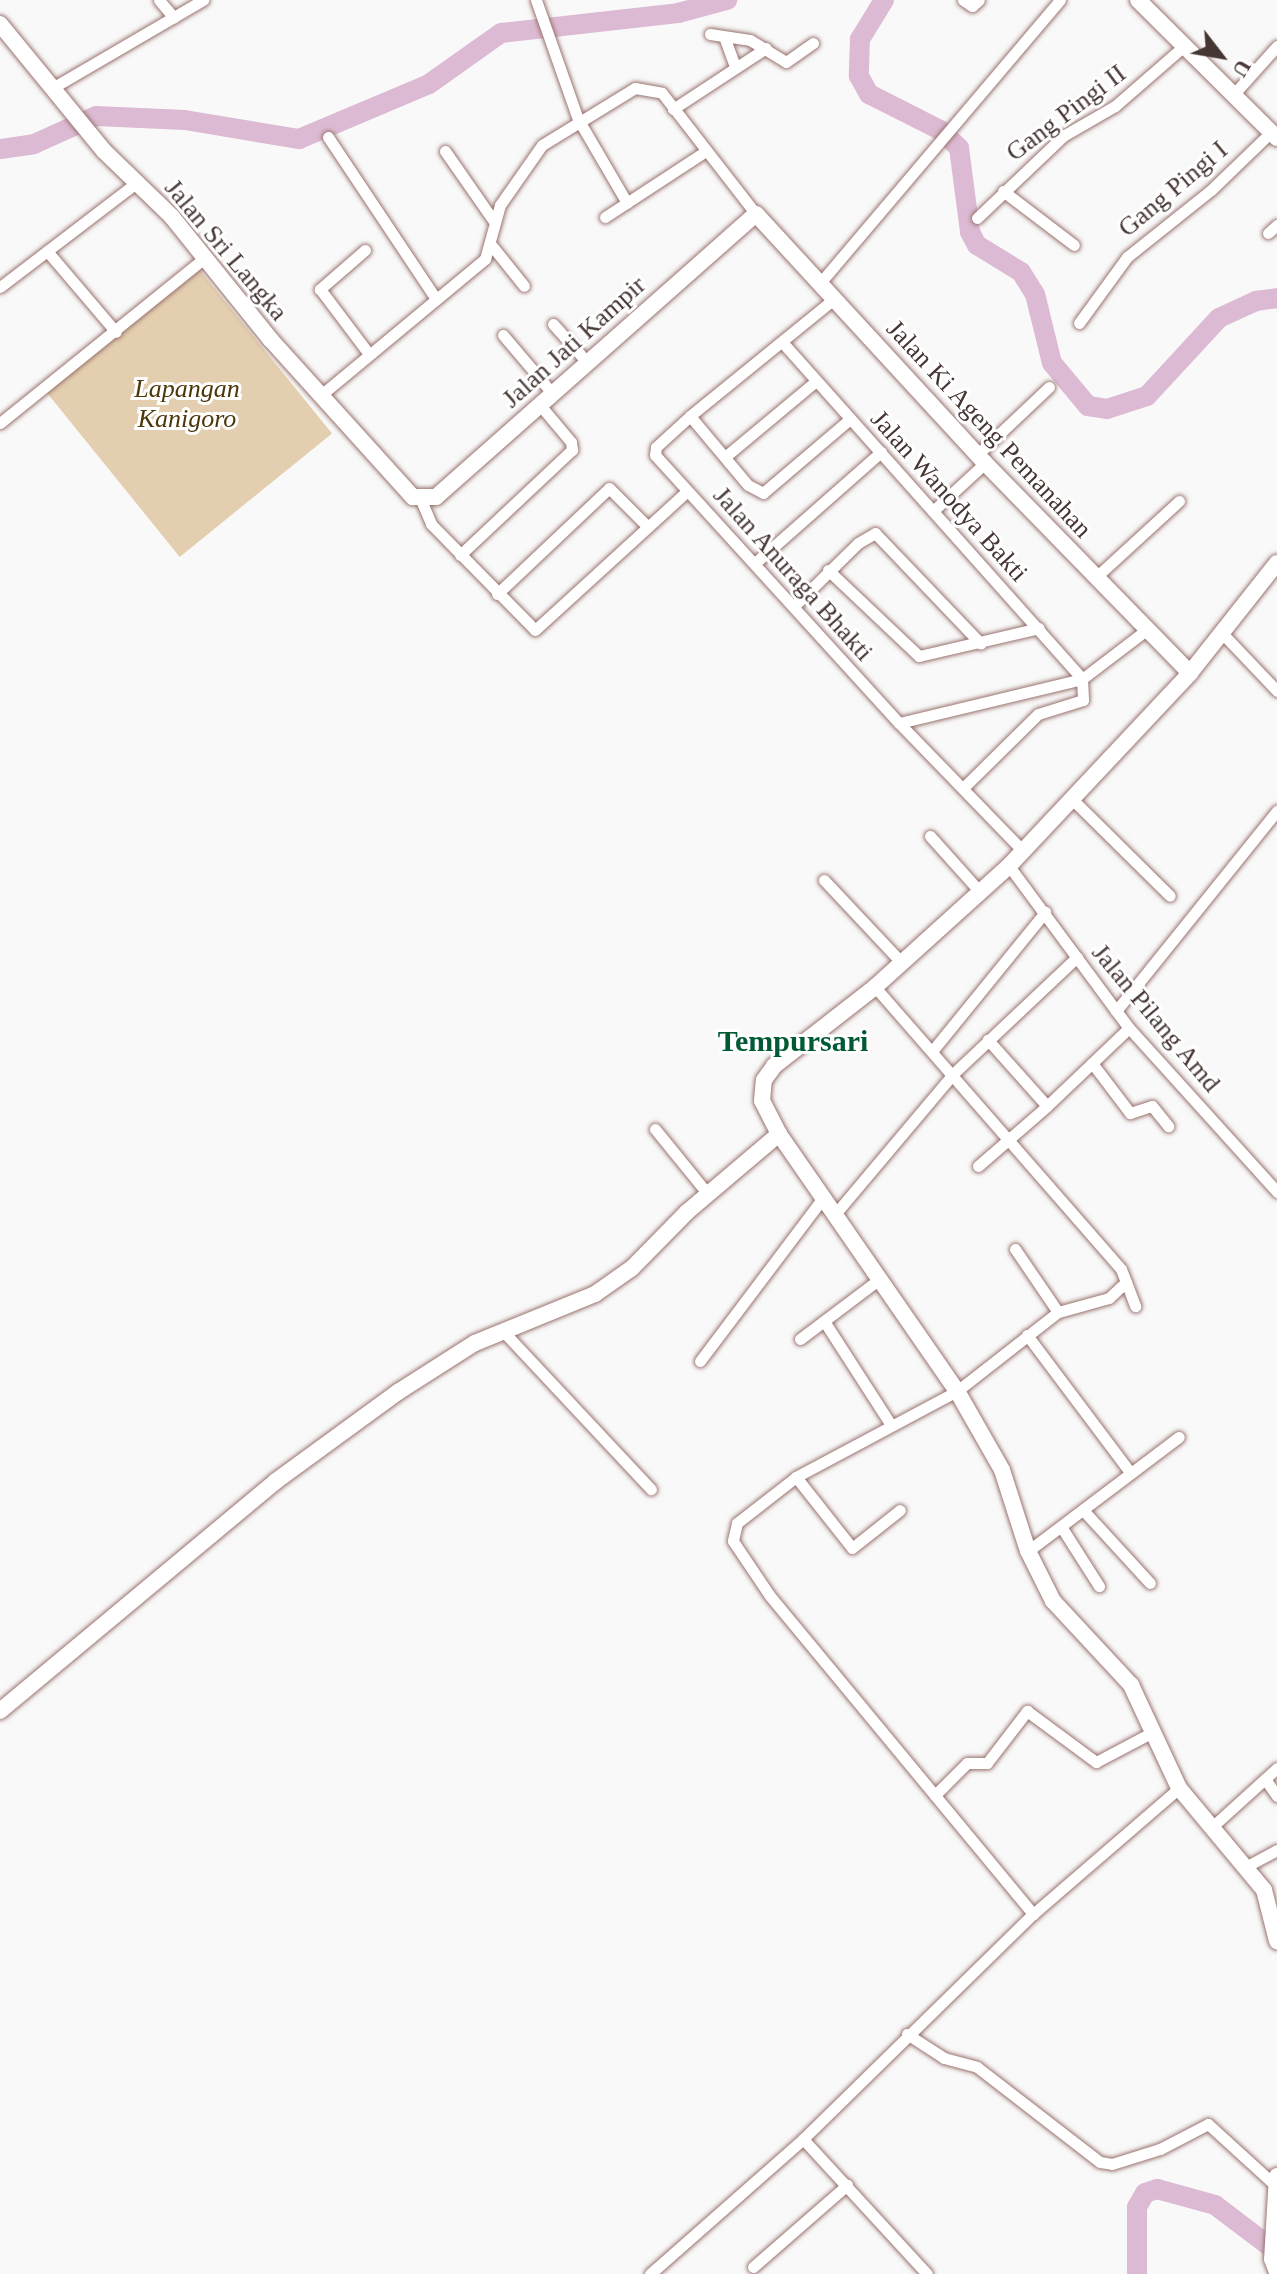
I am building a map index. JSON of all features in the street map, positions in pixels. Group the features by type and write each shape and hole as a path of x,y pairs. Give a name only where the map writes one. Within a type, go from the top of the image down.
{"street":[{"path":"159,0 174,18"},
{"path":"54,87 203,0"},
{"path":"536,0 578,119 627,203"},
{"path":"963,0 972,6 979,0"},
{"path":"820,283 938,148 956,119 1060,0"},
{"path":"1145,3 1274,135"},
{"name":"Jalan Sri Langka","path":"0,24 91,136 206,257 407,493 421,500"},
{"path":"710,34 725,39 744,38 786,62 813,43"},
{"path":"725,39 735,66"},
{"name":"Gang Pingi II","path":"977,218 1063,136 1125,99 1184,46"},
{"path":"1233,95 1277,46"},
{"path":"673,109 766,48"},
{"path":"321,395 478,265 492,246 493,220 529,159 578,119 645,86 662,93 756,214"},
{"name":"Gang Pingi I","path":"1079,323 1127,257 1274,135"},
{"path":"328,137 436,299"},
{"path":"445,151 493,220"},
{"path":"605,217 706,151"},
{"path":"0,287 136,183"},
{"path":"1003,191 1074,245"},
{"name":"Jalan Ki Ageng Pemanahan","path":"756,214 981,459 1190,673"},
{"name":"Jalan Jati Kampir","path":"421,500 436,497 756,214"},
{"path":"492,246 524,286"},
{"path":"365,250 320,289 369,354"},
{"path":"47,251 116,332"},
{"path":"0,423 206,257"},
{"path":"835,298 690,416 751,488 766,492 850,419"},
{"path":"553,324 587,362"},
{"path":"460,555 572,450 571,442 546,399 503,335"},
{"name":"Jalan Wanodya Bakti","path":"783,343 1082,679"},
{"path":"726,456 816,381"},
{"path":"933,511 1049,387"},
{"name":"Jalan Anuraga Bhakti","path":"690,416 656,447 655,455 899,723 1023,851"},
{"path":"755,563 881,452"},
{"path":"497,594 607,489 648,527"},
{"path":"421,500 426,517 535,630 687,491"},
{"path":"1095,578 1179,501"},
{"path":"794,606 828,570 866,537 877,534 981,644"},
{"path":"1277,563 1190,673 1073,800 1009,866 902,963 766,1075 762,1101 779,1134 957,1391 1002,1470 1028,1551 1066,1619 1131,1685 1179,1788 1271,1887 1277,1941"},
{"path":"828,570 914,654 927,657 1039,628"},
{"path":"899,723 1082,679 1146,630"},
{"path":"1222,633 1277,691"},
{"path":"963,788 1043,710 1083,700 1082,679"},
{"path":"1073,800 1170,896"},
{"path":"1116,1011 1277,811"},
{"path":"930,836 980,892"},
{"name":"Jalan Pilang Amd","path":"1009,866 1129,1028 1277,1192"},
{"path":"824,880 902,963"},
{"path":"933,1050 1045,912"},
{"path":"836,1213 954,1073 1077,957"},
{"path":"875,987 954,1073 1121,1269 1135,1306"},
{"path":"978,1166 1009,1141 1129,1028"},
{"path":"988,1040 1047,1106"},
{"path":"1092,1063 1130,1113 1153,1106 1168,1126"},
{"path":"655,1129 707,1193"},
{"path":"0,1711 301,1462 419,1377 502,1330 606,1288 707,1193 779,1134"},
{"path":"700,1361 823,1198"},
{"path":"1015,1249 1058,1312"},
{"path":"800,1339 881,1278"},
{"path":"1033,1914 770,1596 736,1547 737,1523 796,1477 957,1391 1058,1312 1109,1298 1126,1282"},
{"path":"824,1321 891,1425"},
{"path":"502,1330 651,1489"},
{"path":"1027,1335 1130,1472"},
{"path":"1028,1551 1179,1437"},
{"path":"796,1477 852,1548 900,1510"},
{"path":"1083,1510 1150,1583"},
{"path":"1062,1528 1099,1586"},
{"path":"935,1795 967,1763 987,1763 1027,1711 1096,1762 1153,1732"},
{"path":"1213,1826 1277,1768"},
{"path":"1265,1779 1277,1796"},
{"path":"650,2274 803,2139 1033,1914 1179,1788"},
{"path":"1249,1865 1277,1850"},
{"path":"907,2034 944,2058 977,2067 1100,2162 1112,2164 1160,2149 1208,2124 1276,2186"},
{"path":"803,2139 924,2273"},
{"path":"1274,2265 1277,2176"},
{"path":"753,2267 847,2185"}],"green space":[{"name":"Lapangan Kanigoro","path":"198,268 332,434 180,557 46,391"}],"waterway":[{"path":"0,149 34,144 96,116 185,120 299,139 429,84 501,33 678,13 727,0"},
{"path":"884,0 860,39 859,76 869,94 940,130 959,148 970,232 977,245 1021,272 1035,294 1052,363 1088,406 1107,409 1147,396 1219,318 1256,301 1277,298"},
{"path":"1137,2274 1137,2207 1145,2193 1157,2189 1215,2205 1277,2252"}],"district":[{"name":"Tempursari","path":"793,1041"}]}
